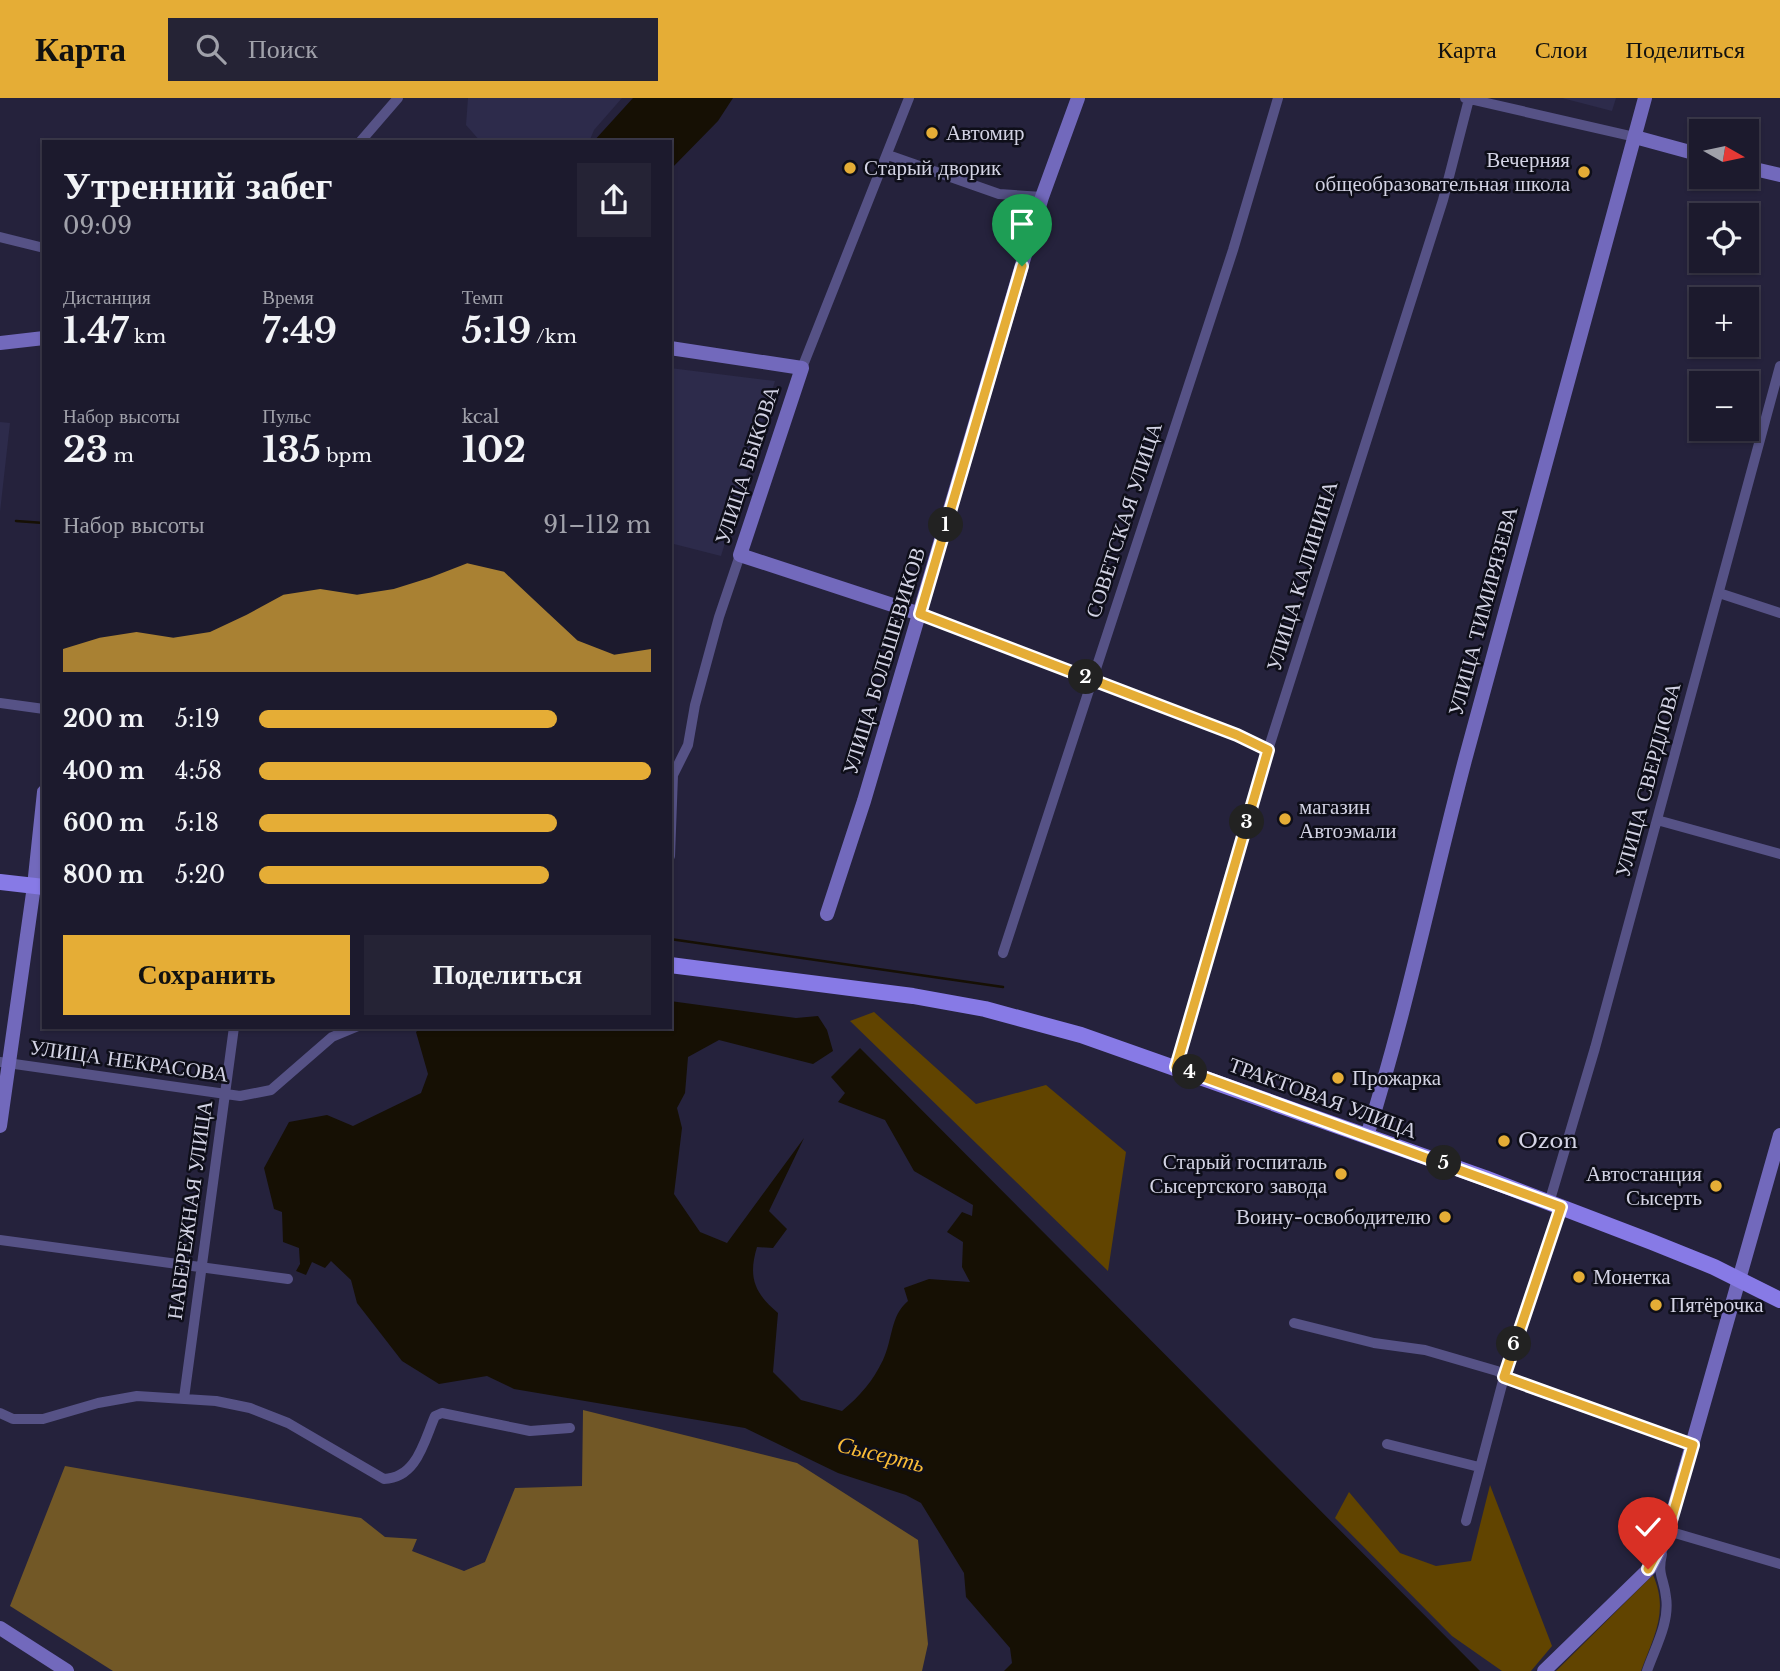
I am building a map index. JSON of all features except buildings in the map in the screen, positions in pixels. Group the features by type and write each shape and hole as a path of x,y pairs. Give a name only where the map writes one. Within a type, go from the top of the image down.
{"main road":[{"path":"0,882 39,887"},
{"name":"ТРАКТОВАЯ УЛИЦА","path":"672,965 846,985 985,1009 1081,1035 1555,1205 1741,1280 1780,1300"}],"street":[{"path":"362,140 398,98"},
{"name":"УЛИЦА БЫКОВА","path":"672,802 673,775 688,745 708,655 802,368 909,98"},
{"name":"УЛИЦА БОЛЬШЕВИКОВ","path":"827,914 920,614 1042,197 1078,98"},
{"name":"СОВЕТСКАЯ УЛИЦА","path":"1003,953 1233,250 1278,98"},
{"name":"УЛИЦА ТИМИРЯЗЕВА","path":"1367,1136 1423,936 1453,807 1537,488 1645,98"},
{"path":"1467,99 1689,152"},
{"name":"УЛИЦА КАЛИНИНА","path":"1176,1067 1268,750 1443,200 1467,99"},
{"path":"888,155 999,194 1042,197"},
{"path":"1759,170 1780,176"},
{"path":"0,237 42,248"},
{"path":"0,343 42,338"},
{"path":"672,348 802,368"},
{"name":"УЛИЦА СВЕРДЛОВА","path":"1466,1521 1504,1377 1555,1205 1780,366"},
{"path":"740,555 920,614 1268,750"},
{"path":"1719,593 1780,613"},
{"path":"0,703 42,709"},
{"path":"1657,820 1780,854"},
{"path":"0,1126 4,1063 39,887 42,830"},
{"name":"НАБЕРЕЖНАЯ УЛИЦА","path":"184,1398 234,1029"},
{"name":"УЛИЦА НЕКРАСОВА","path":"4,1063 240,1096 271,1090 332,1037 351,1029"},
{"path":"1647,1671 1664,1624 1667,1597 1658,1571 1780,1136"},
{"path":"0,1240 288,1279"},
{"path":"1294,1323 1374,1343 1425,1350 1497,1371 1504,1377 1693,1445"},
{"path":"0,1413 13,1419 43,1419 122,1398 184,1398 250,1408 275,1418 384,1479 397,1479 420,1455 435,1416 442,1413 530,1432 570,1428"},
{"path":"1387,1444 1479,1467"},
{"path":"1667,1536 1780,1564"},
{"path":"1544,1671 1648,1569 1667,1536"},
{"path":"0,1628 67,1671"}],"shaded area":[{"path":"468,98 622,98 594,130 590,140 479,140 466,125"},
{"path":"1562,98 1616,98 1612,111"},
{"path":"672,368 775,381 721,556 672,544"},
{"path":"0,422 10,423 0,512"},
{"path":"874,1012 976,1104 1046,1085 1126,1152 1108,1271 850,1021"},
{"path":"583,1410 797,1463 918,1540 928,1644 922,1671 113,1671 10,1606 65,1466 361,1518 385,1537 417,1539 412,1551 464,1571 485,1562 515,1488 582,1486"},
{"path":"1490,1485 1552,1646 1531,1671 1502,1671 1452,1636 1335,1518 1349,1492 1400,1553 1436,1566 1471,1561"},
{"path":"1653,1575 1658,1588 1660,1612 1655,1635 1641,1671 1556,1671"}],"water":[{"path":"633,98 733,98 718,121 672,168 672,140 595,140"},
{"name":"Сысерть","path":"672,1001 796,1018 818,1016 827,1030 833,1051 813,1064 719,1040 688,1057 685,1093 677,1108 682,1128 674,1194 700,1232 727,1243 804,1138 769,1211 787,1229 773,1248 757,1247 753,1267 758,1291 778,1313 773,1372 801,1400 842,1411 860,1394 879,1368 898,1314 908,1301 904,1288 929,1279 970,1282 962,1267 963,1242 947,1232 962,1212 972,1216 973,1205 914,1171 885,1120 838,1102 845,1093 831,1077 860,1048 1480,1671 1004,1671 1012,1663 1010,1648 966,1597 964,1573 921,1503 906,1495 838,1473 745,1428 514,1389 487,1376 439,1384 402,1361 357,1303 351,1280 331,1261 325,1268 312,1262 306,1275 296,1271 300,1264 299,1248 283,1242 282,1212 274,1209 264,1168 289,1122 327,1115 353,1126 421,1093 428,1074 416,1032 419,1029 672,1029"}],"waterway":[{"path":"16,521 42,523"},
{"path":"672,939 1003,987"}],"place":[{"name":"Автомир","path":"932,133"},
{"name":"Старый дворик","path":"850,168"},
{"name":"Вечерняя общеобразовательная школа","path":"1584,172"},
{"name":"магазин Автоэмали","path":"1285,819"},
{"name":"Прожарка","path":"1338,1078"},
{"name":"Ozon","path":"1504,1141"},
{"name":"Старый госпиталь Сысертского завода","path":"1341,1174"},
{"name":"Автостанция Сысерть","path":"1716,1186"},
{"name":"Воину-освободителю","path":"1445,1217"},
{"name":"Монетка","path":"1579,1277"},
{"name":"Пятёрочка","path":"1656,1305"}],"route":[{"path":"1022,266 920,614 1237,735 1268,750 1176,1067 1561,1207 1504,1377 1693,1445 1665,1540 1648,1569"}]}
